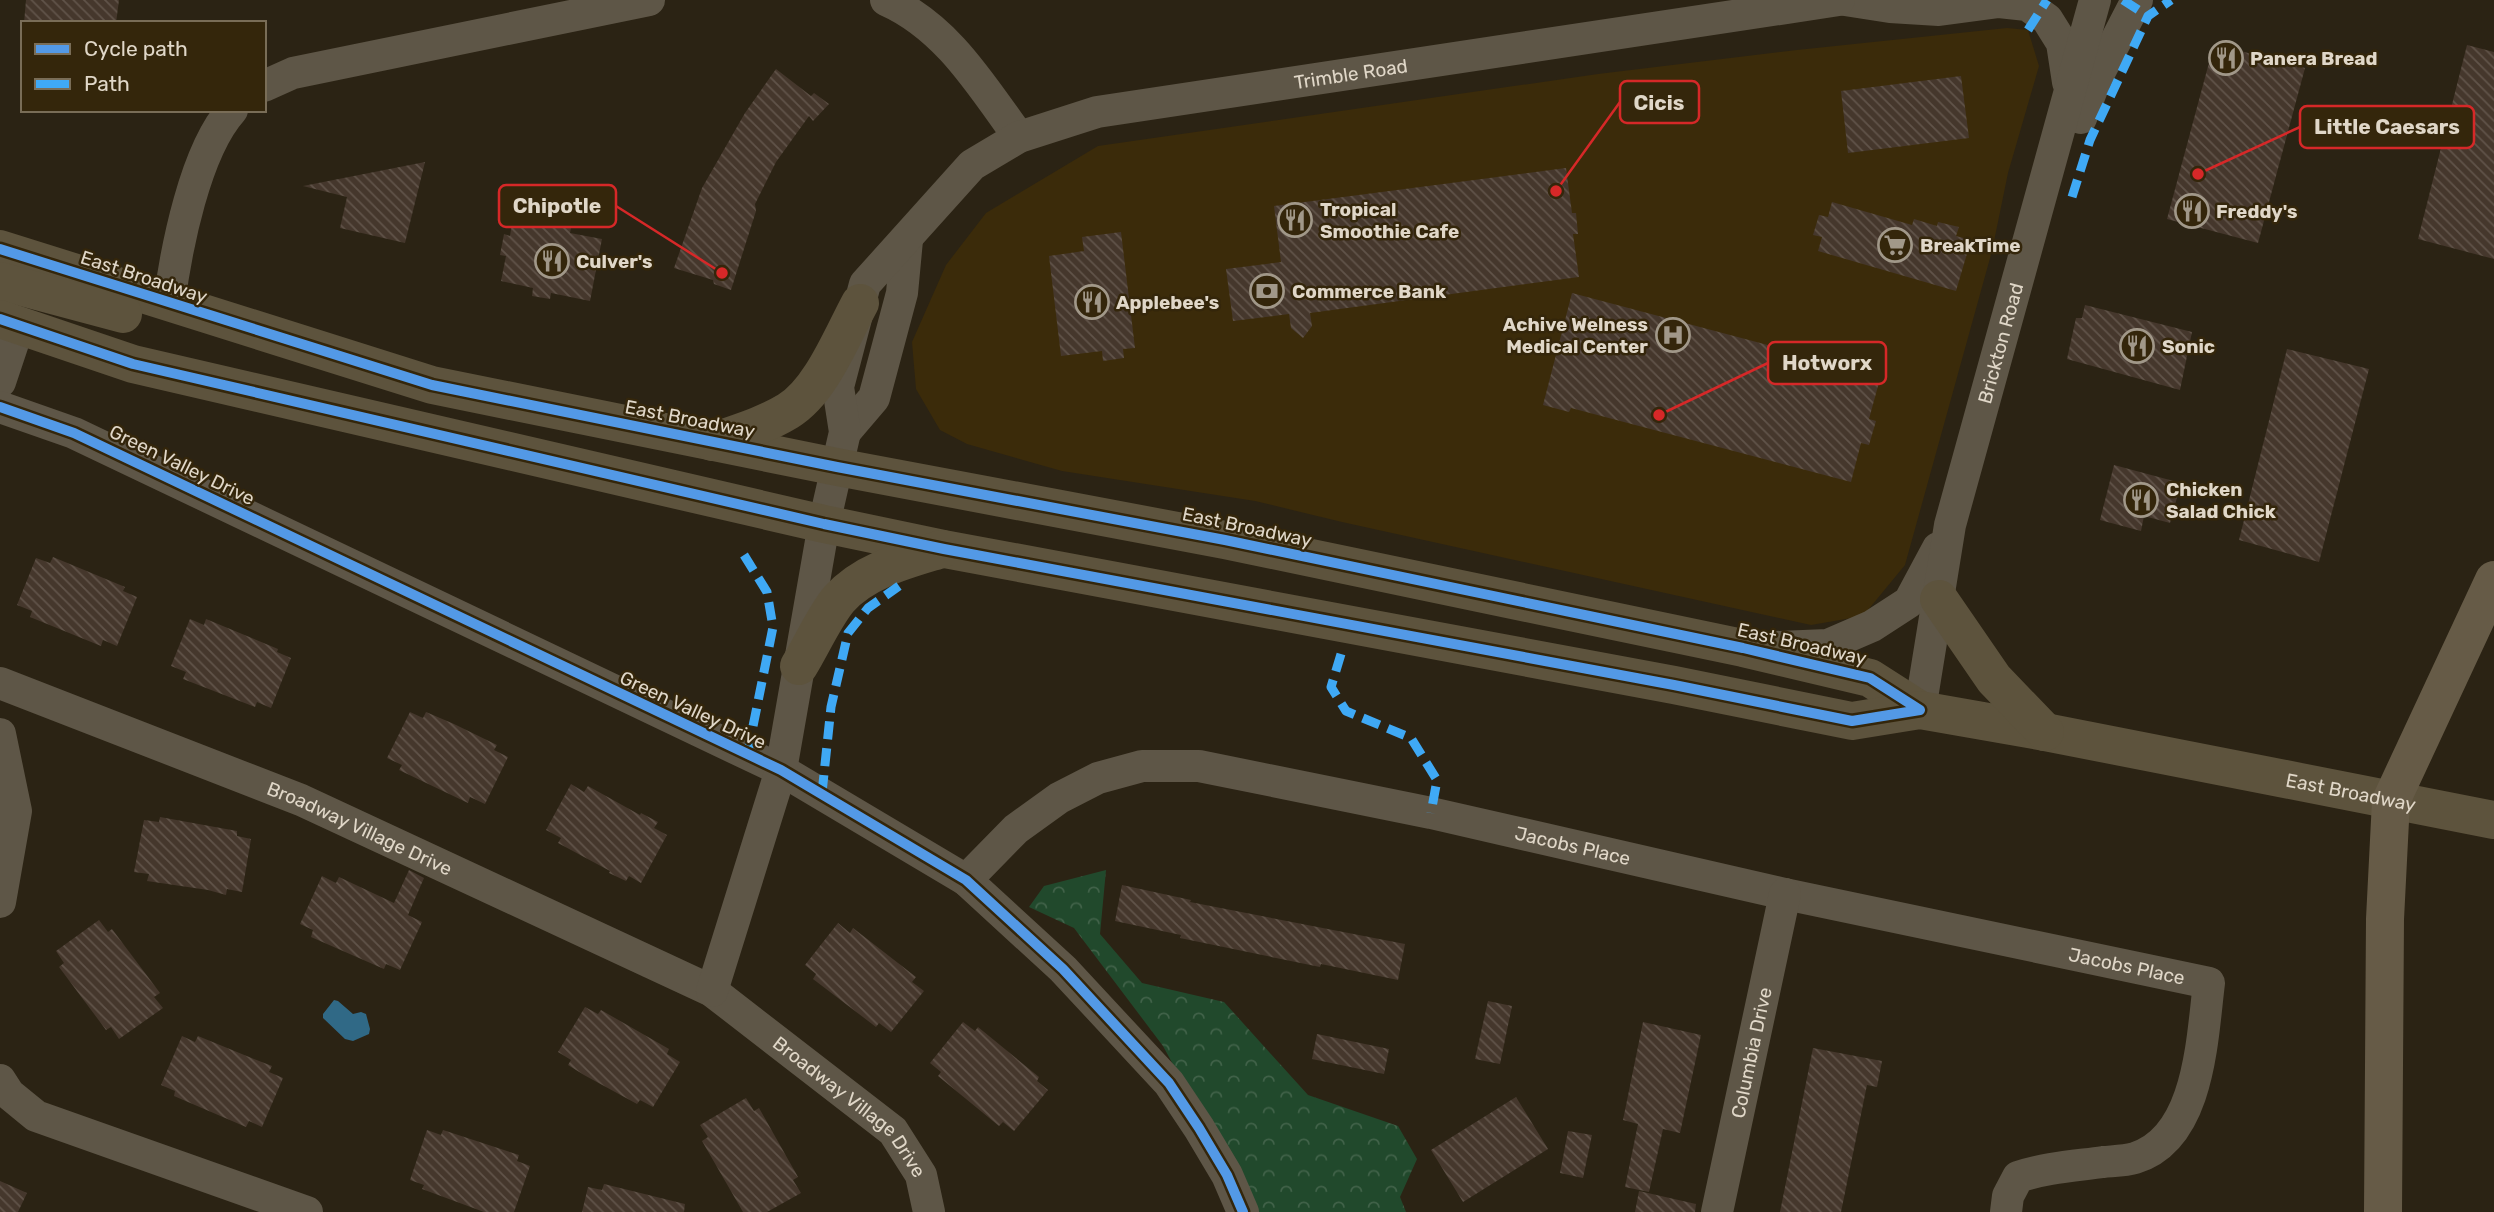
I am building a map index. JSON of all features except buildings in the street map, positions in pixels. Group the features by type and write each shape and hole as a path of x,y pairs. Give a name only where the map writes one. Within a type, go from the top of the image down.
{"highway":[{"path":"2383,1212 2385,919 2391,801 2494,580"}],"main road":[{"name":"East Broadway","path":"0,249 432,385 712,442 841,449 1204,536 1742,648 1870,678 1920,710"},
{"path":"0,281 146,320 162,316 169,304"},
{"path":"712,442 791,410 814,387 860,303"},
{"name":"East Broadway","path":"10,322 133,364 824,524 944,549 1852,721 1920,710 2494,820"},
{"path":"799,666 839,600 865,578 901,562 944,549"},
{"path":"1938,599 1994,679 2045,732"}],"street":[{"path":"266,85 293,73 649,0"},
{"path":"886,0 930,26 962,58 1018,137"},
{"name":"Trimble Road","path":"824,524 841,449 838,387 865,284 972,165 1018,137 1097,112 1839,0"},
{"path":"1845,0 1890,7 1939,10 1999,2 2027,5 2047,19 2062,43 2070,95"},
{"name":"Brickton Road","path":"1920,710 1951,525 2095,0"},
{"path":"2051,163 2078,126 2095,81 2137,0"},
{"path":"169,304 174,265 202,159 231,112"},
{"name":"Trimble Road","path":"841,449 874,398 902,293 906,240"},
{"path":"0,382 10,322"},
{"name":"Green Valley Drive","path":"0,407 74,433 781,770 966,880 1063,969 1169,1083 1227,1175 1243,1212"},
{"path":"712,991 781,770 824,524"},
{"name":"Brickton Road","path":"1742,648 1828,645 1872,626 1909,602 1951,525"},
{"name":"Broadway Village Drive","path":"0,683 301,800 712,991 893,1130 921,1175 929,1212"},
{"path":"0,734 16,811 0,902"},
{"name":"Jacobs Place","path":"966,880 1016,829 1059,798 1098,778 1142,766 1199,766 1431,813 1785,894 2209,984 2196,1082 2185,1112 2161,1143 2136,1158 2037,1171 2018,1177 2008,1196 2006,1212"},
{"name":"Columbia Drive","path":"1717,1212 1785,894"},
{"path":"0,1080 9,1094 36,1115 307,1212"}],"shaded area":[{"path":"2007,28 2028,30 2039,66 2008,173 1992,251 1905,565 1863,616 1811,625 1255,501 1062,471 967,444 940,430 916,389 912,342 946,265 986,213 1098,146 1598,74"}],"green space":[{"path":"1106,870 1100,934 1142,983 1224,1002 1308,1095 1398,1126 1417,1159 1400,1197 1406,1212 1253,1212 1163,1046 1074,928 1029,907 1044,886"}],"water":[{"path":"334,1000 353,1014 366,1014 369,1034 353,1041 345,1039 323,1018"}],"marked path":[{"path":"2028,30 2047,0"},
{"path":"2123,0 2148,16"},
{"path":"2072,197 2090,140 2148,16 2171,0"},
{"path":"744,555 767,592 773,627 747,756"},
{"path":"822,793 831,707 848,633 868,608 899,586"},
{"path":"1341,654 1331,687 1346,711 1411,738 1437,780 1431,813"}],"cycle path":[{"path":"0,249 432,385 837,467 1225,540 1743,648 1870,678 1920,710"},
{"path":"0,319 133,364 824,524 944,549 1674,685 1852,721 1920,710"},
{"path":"0,407 74,433 781,770 966,880 1063,969 1169,1083 1227,1175 1243,1212"}],"place":[{"name":"Panera Bread","path":"2226,58"},
{"name":"Little Caesars","path":"2198,174"},
{"name":"Cicis","path":"1556,191"},
{"name":"Freddy's","path":"2192,211"},
{"name":"Tropical Smoothie Cafe","path":"1295,220"},
{"name":"BreakTime","path":"1895,245"},
{"name":"Culver's","path":"552,261"},
{"name":"Chipotle","path":"722,273"},
{"name":"Commerce Bank","path":"1267,291"},
{"name":"Applebee's","path":"1092,302"},
{"name":"Achive Welness Medical Center","path":"1673,335"},
{"name":"Sonic","path":"2137,346"},
{"name":"Hotworx","path":"1659,415"},
{"name":"Chicken Salad Chick","path":"2141,500"}]}
